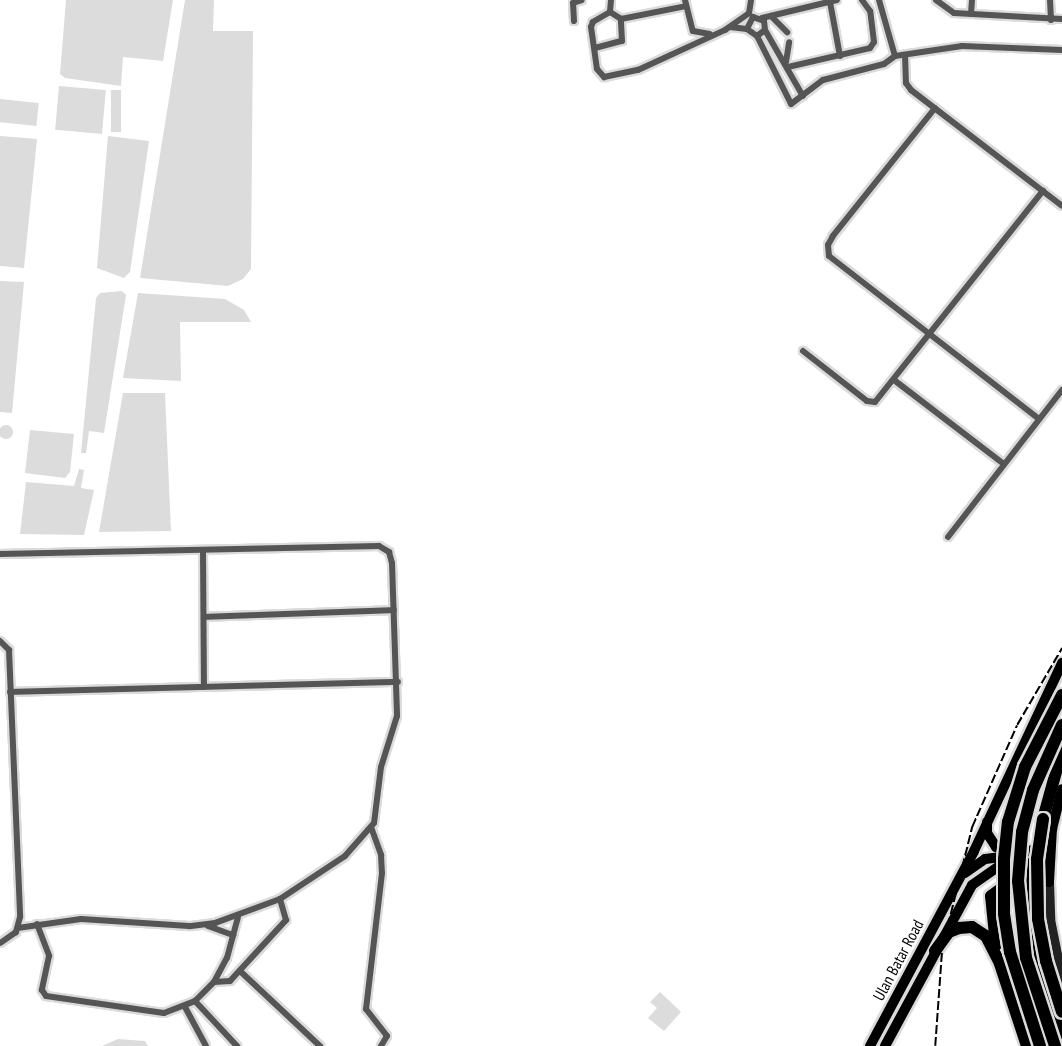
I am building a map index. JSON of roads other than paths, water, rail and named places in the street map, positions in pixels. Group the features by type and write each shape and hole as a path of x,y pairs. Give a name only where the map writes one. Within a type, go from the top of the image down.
{"highway":[{"path":"1040,1046 1010,952 1003,868 1008,822 1019,784 1031,751 1062,695"},
{"path":"1055,1046 1026,957 1018,881 1022,832 1033,790 1062,725"},
{"path":"1062,750 1041,830 1036,903 1046,961 1062,1012"},
{"path":"1018,859 1030,906 1036,951 1062,1033"},
{"path":"1027,1046 1000,964 990,913 991,896 1000,887 1012,885 1025,892 1030,906"},
{"path":"935,951 953,930 972,927 986,936 1000,964"}],"main road":[{"path":"954,888 1062,663"},
{"path":"1043,702 1043,720 1062,732"},
{"path":"1062,789 1052,829 1049,882 1050,919 1062,979"},
{"path":"988,818 989,838 996,847 1007,851 1022,853 1036,849 1052,829"},
{"path":"954,888 979,862 999,855 1018,859 1049,882"},
{"name":"Ulan Batar Road","path":"885,1046 964,897 976,879 1018,859"},
{"name":"Ulan Batar Road","path":"870,1046 954,888"}],"street":[{"path":"574,21 572,4 582,0"},
{"path":"610,0 610,12"},
{"path":"610,12 591,24 600,74 615,77 730,27 746,23 753,13 751,0"},
{"path":"753,13 762,18 837,0"},
{"path":"787,65 868,49 874,42 870,11 862,0"},
{"path":"879,0 895,56"},
{"path":"936,0 949,11 1062,19"},
{"path":"971,14 972,0"},
{"path":"1050,0 1051,20"},
{"path":"830,2 840,56"},
{"path":"610,12 621,19 686,3 696,34 715,34"},
{"path":"771,16 787,32"},
{"path":"762,18 765,30 803,96"},
{"path":"595,48 622,41 621,19"},
{"path":"730,27 746,23"},
{"path":"746,23 758,36 791,104 823,80 884,64 895,56 962,46 1062,50"},
{"path":"758,36 765,30"},
{"path":"787,65 789,42"},
{"path":"905,55 908,87 1062,206"},
{"path":"935,108 833,236 827,250 833,261 1039,419"},
{"path":"803,351 871,403 878,400 1043,191"},
{"path":"894,380 1004,464"},
{"path":"948,537 1062,390"},
{"path":"0,554 379,546 391,557 398,682 397,716 381,767 371,827 381,855 382,873 366,1009 387,1036 381,1046"},
{"path":"203,551 204,687"},
{"path":"204,617 394,609"},
{"path":"0,641 9,650 18,928"},
{"path":"10,692 398,682"},
{"path":"206,925 237,917 280,898 337,863 371,827"},
{"path":"214,982 228,983 286,920 280,898"},
{"path":"37,924 49,956 42,990 46,996 164,1013 185,1007 195,1001 214,982 233,934 237,917"},
{"path":"0,943 18,928 81,919 206,925 233,934"},
{"path":"240,971 320,1046"},
{"path":"195,1001 237,1046"},
{"path":"185,1007 206,1046"}],"railway":[{"path":"935,1046 942,949 972,827 1017,725 1062,648"}]}
